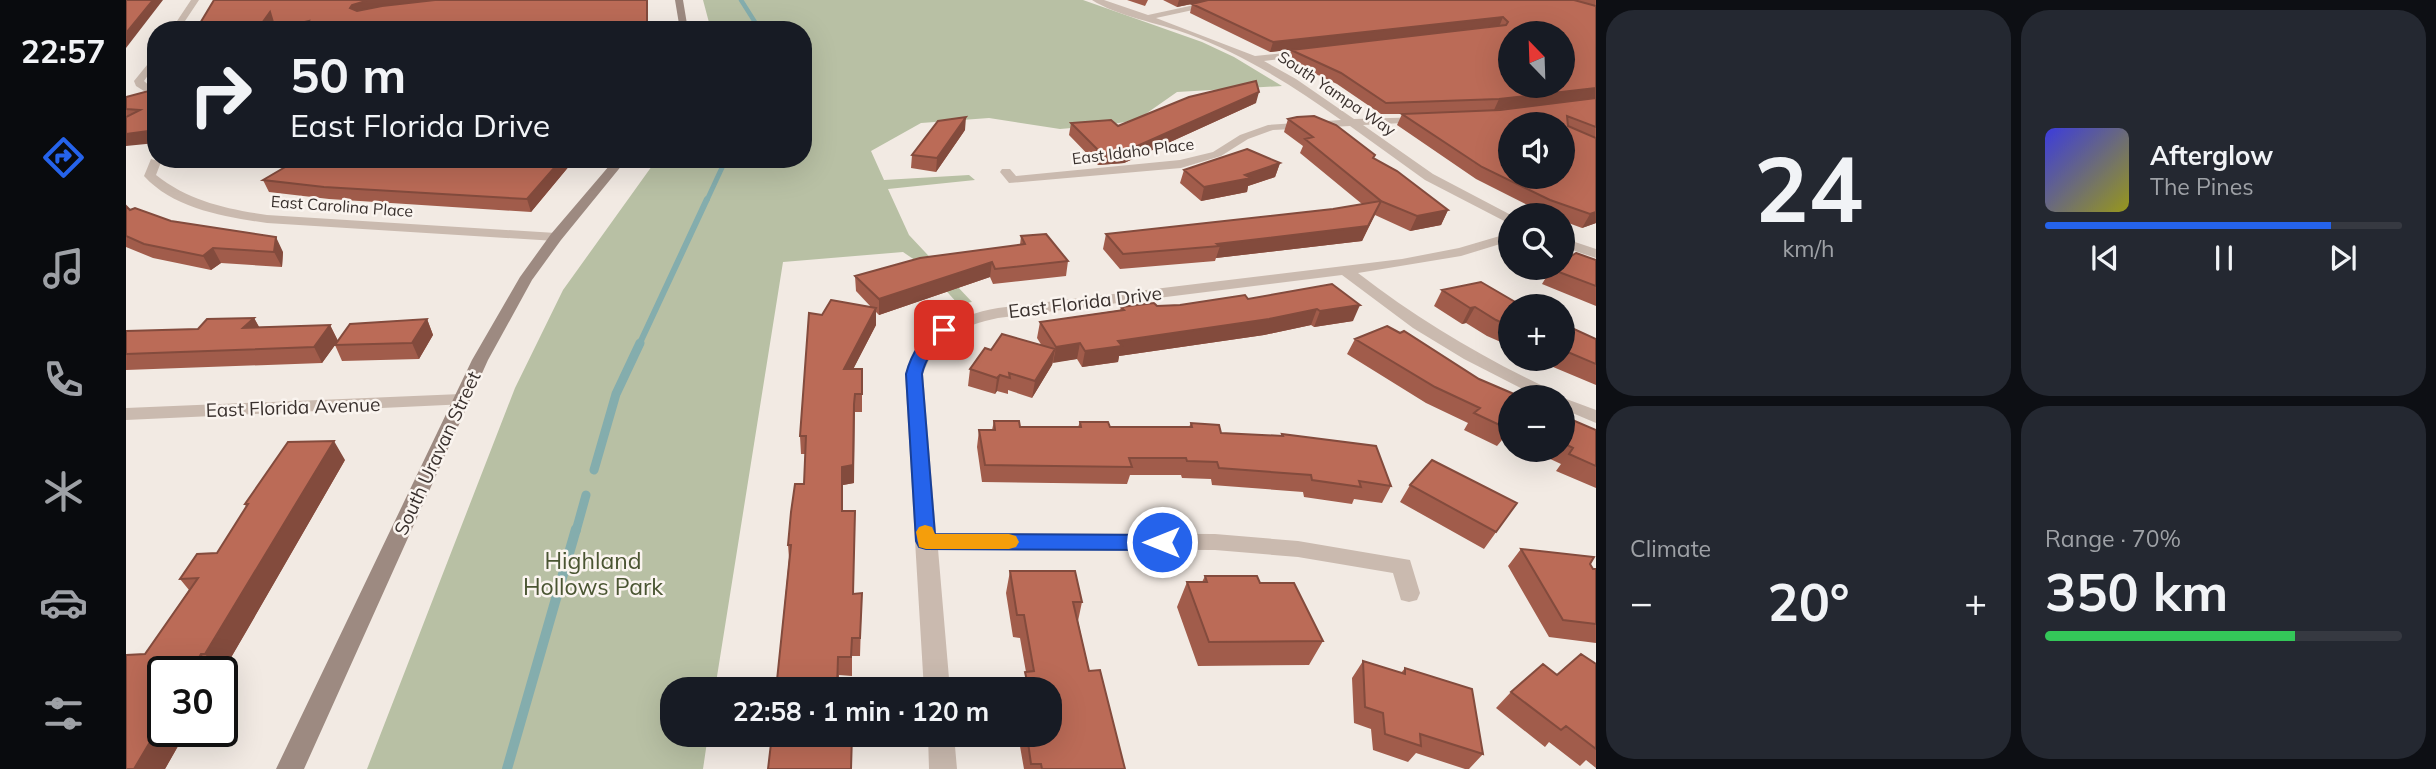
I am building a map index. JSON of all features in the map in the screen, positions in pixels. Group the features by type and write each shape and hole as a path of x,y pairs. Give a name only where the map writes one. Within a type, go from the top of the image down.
{"street":[{"path":"181,21 195,0"},
{"path":"679,0 682,21"},
{"name":"South Yampa Way","path":"1096,0 1216,41 1254,59 1293,81 1429,177 1498,214"},
{"path":"1148,17 1217,2 1227,5"},
{"path":"1254,59 1322,51"},
{"path":"147,70 139,81 139,84 147,88"},
{"name":"East Idaho Place","path":"1006,172 1013,180 1181,164 1217,154 1244,137 1272,127 1440,118"},
{"name":"East Carolina Place","path":"153,168 150,176 159,184 197,204 229,213 267,219 556,237"},
{"name":"South Uravan Street","path":"290,769 461,400 525,281 556,237 614,168"},
{"name":"East Florida Drive","path":"936,677 914,374 918,359 927,345 944,330 961,322 998,313 1432,258 1498,240"},
{"path":"1575,246 1596,254"},
{"path":"1345,270 1424,331 1459,352 1527,385"},
{"name":"East Florida Avenue","path":"126,414 461,400"},
{"path":"1575,407 1596,417"},
{"path":"926,541 1214,542 1298,549 1402,566 1409,593"},
{"path":"941,747 943,769"}],"green space":[{"name":"Highland Hollows Park","path":"703,0 1083,0 1202,42 1234,57 1282,86 1177,92 1137,120 1107,125 1060,129 989,118 921,123 871,151 884,180 969,175 975,180 888,189 909,235 972,302 958,304 925,267 903,252 783,262 717,677 660,677 660,747 706,747 703,769 367,769 515,388 563,290 651,168 812,168 812,21 709,21"}],"building":[{"path":"126,0 153,0 126,33"},
{"path":"214,0 369,0 352,5 350,8 357,11 435,0 647,0 647,21 273,21 270,12 264,21 201,21"},
{"path":"1208,0 1574,0 1596,6 1596,88 1575,90 1575,21 1507,21 1503,17 1273,42 1192,4"},
{"path":"1498,26 1498,98 1508,98 1386,103 1341,73 1291,50"},
{"path":"1256,81 1259,92 1126,151 1101,153 1071,123 1111,120 1118,126 1189,97"},
{"path":"147,91 147,131 126,134 126,117 140,110 126,109 126,97"},
{"path":"1596,98 1596,127 1575,119 1575,112 1498,112 1498,175 1402,114 1500,110"},
{"path":"1314,116 1336,125 1375,155 1373,158 1397,171 1448,210 1417,216 1381,201 1305,139 1313,137 1288,119"},
{"path":"966,117 937,158 912,155 938,121"},
{"path":"1575,129 1596,138 1596,212 1590,214 1575,209 1575,203 1550,200 1527,189 1575,189"},
{"path":"1247,149 1280,163 1245,175 1251,178 1204,187 1184,170"},
{"path":"284,168 554,168 527,199 324,187 263,180"},
{"path":"1381,201 1368,226 1217,244 1220,246 1123,254 1106,234 1333,209"},
{"path":"126,206 130,210 135,208 171,221 276,237 274,252 213,248 203,256 144,244 126,236"},
{"path":"1046,234 1068,261 995,269 992,262 879,299 855,276 920,258 1025,244 1021,236"},
{"path":"1575,254 1596,260 1596,286 1575,278"},
{"path":"1481,282 1502,294 1498,294 1498,321 1475,307 1470,308 1442,290"},
{"path":"1332,284 1360,305 1320,311 1317,309 1269,319 1118,341 1122,346 1085,351 1080,343 1056,347 1040,322 1124,310 1121,307 1154,303 1157,306 1180,305 1245,295 1248,299"},
{"path":"831,300 876,308 844,369 862,369 862,394 855,394 854,404 853,465 842,467 842,511 855,511 853,594 862,593 860,638 852,638 851,657 838,657 837,677 777,677 791,545 788,545 791,512 795,484 804,484 806,436 800,436 809,313 822,315"},
{"path":"254,318 243,328 330,325 314,347 126,354 126,331 198,329 207,319"},
{"path":"427,319 412,343 335,345 350,324"},
{"path":"1387,326 1400,333 1404,331 1479,379 1498,387 1498,424 1474,413 1480,408 1435,387 1355,339"},
{"path":"1575,329 1596,339 1596,364 1575,355"},
{"path":"1002,334 1055,349 1035,381 1009,373 1010,378 1000,375 997,378 970,369 985,348 991,350"},
{"path":"994,421 1019,421 1020,427 1081,427 1080,422 1108,422 1110,427 1192,427 1191,423 1219,425 1221,433 1283,436 1282,434 1376,446 1391,486 1359,481 1361,487 1312,480 1311,475 1219,468 1217,462 1187,461 1186,458 1129,458 1132,467 985,465 979,430 995,430"},
{"path":"1575,421 1596,430 1596,466 1575,457"},
{"path":"334,441 205,654 147,656 147,747 134,769 126,769 126,655 145,654 198,578 180,579 197,554 217,553 248,504 245,504 288,442"},
{"path":"1432,460 1517,503 1496,532 1410,485"},
{"path":"1521,549 1594,557 1590,564 1596,569 1596,624 1563,620"},
{"path":"1010,571 1075,571 1082,602 1073,602 1089,671 1100,670 1125,769 1042,769 1041,764 1031,764 1029,747 1062,747 1062,677 1026,677 1025,672 1034,671 1024,615 1017,615"},
{"path":"1205,576 1257,576 1260,583 1294,583 1323,641 1209,642 1187,582 1207,582"},
{"path":"1581,654 1596,664 1596,749 1566,726 1561,730 1511,692 1543,664 1557,675"},
{"path":"1363,661 1405,674 1405,668 1472,689 1483,754 1420,734 1421,746 1385,734 1383,713 1365,707"},
{"path":"771,747 852,747 851,769 768,769"}],"waterway":[{"path":"741,0 754,21"},
{"path":"707,200 722,168"},
{"path":"639,345 707,199"},
{"path":"594,470 616,394 640,343"},
{"path":"576,531 586,495"},
{"path":"507,769 576,529"}],"slow traffic":[{"path":"925,532 926,541 1009,542"}],"route":[{"path":"944,330 927,345 918,359 914,374 926,541 1162,542"}]}
